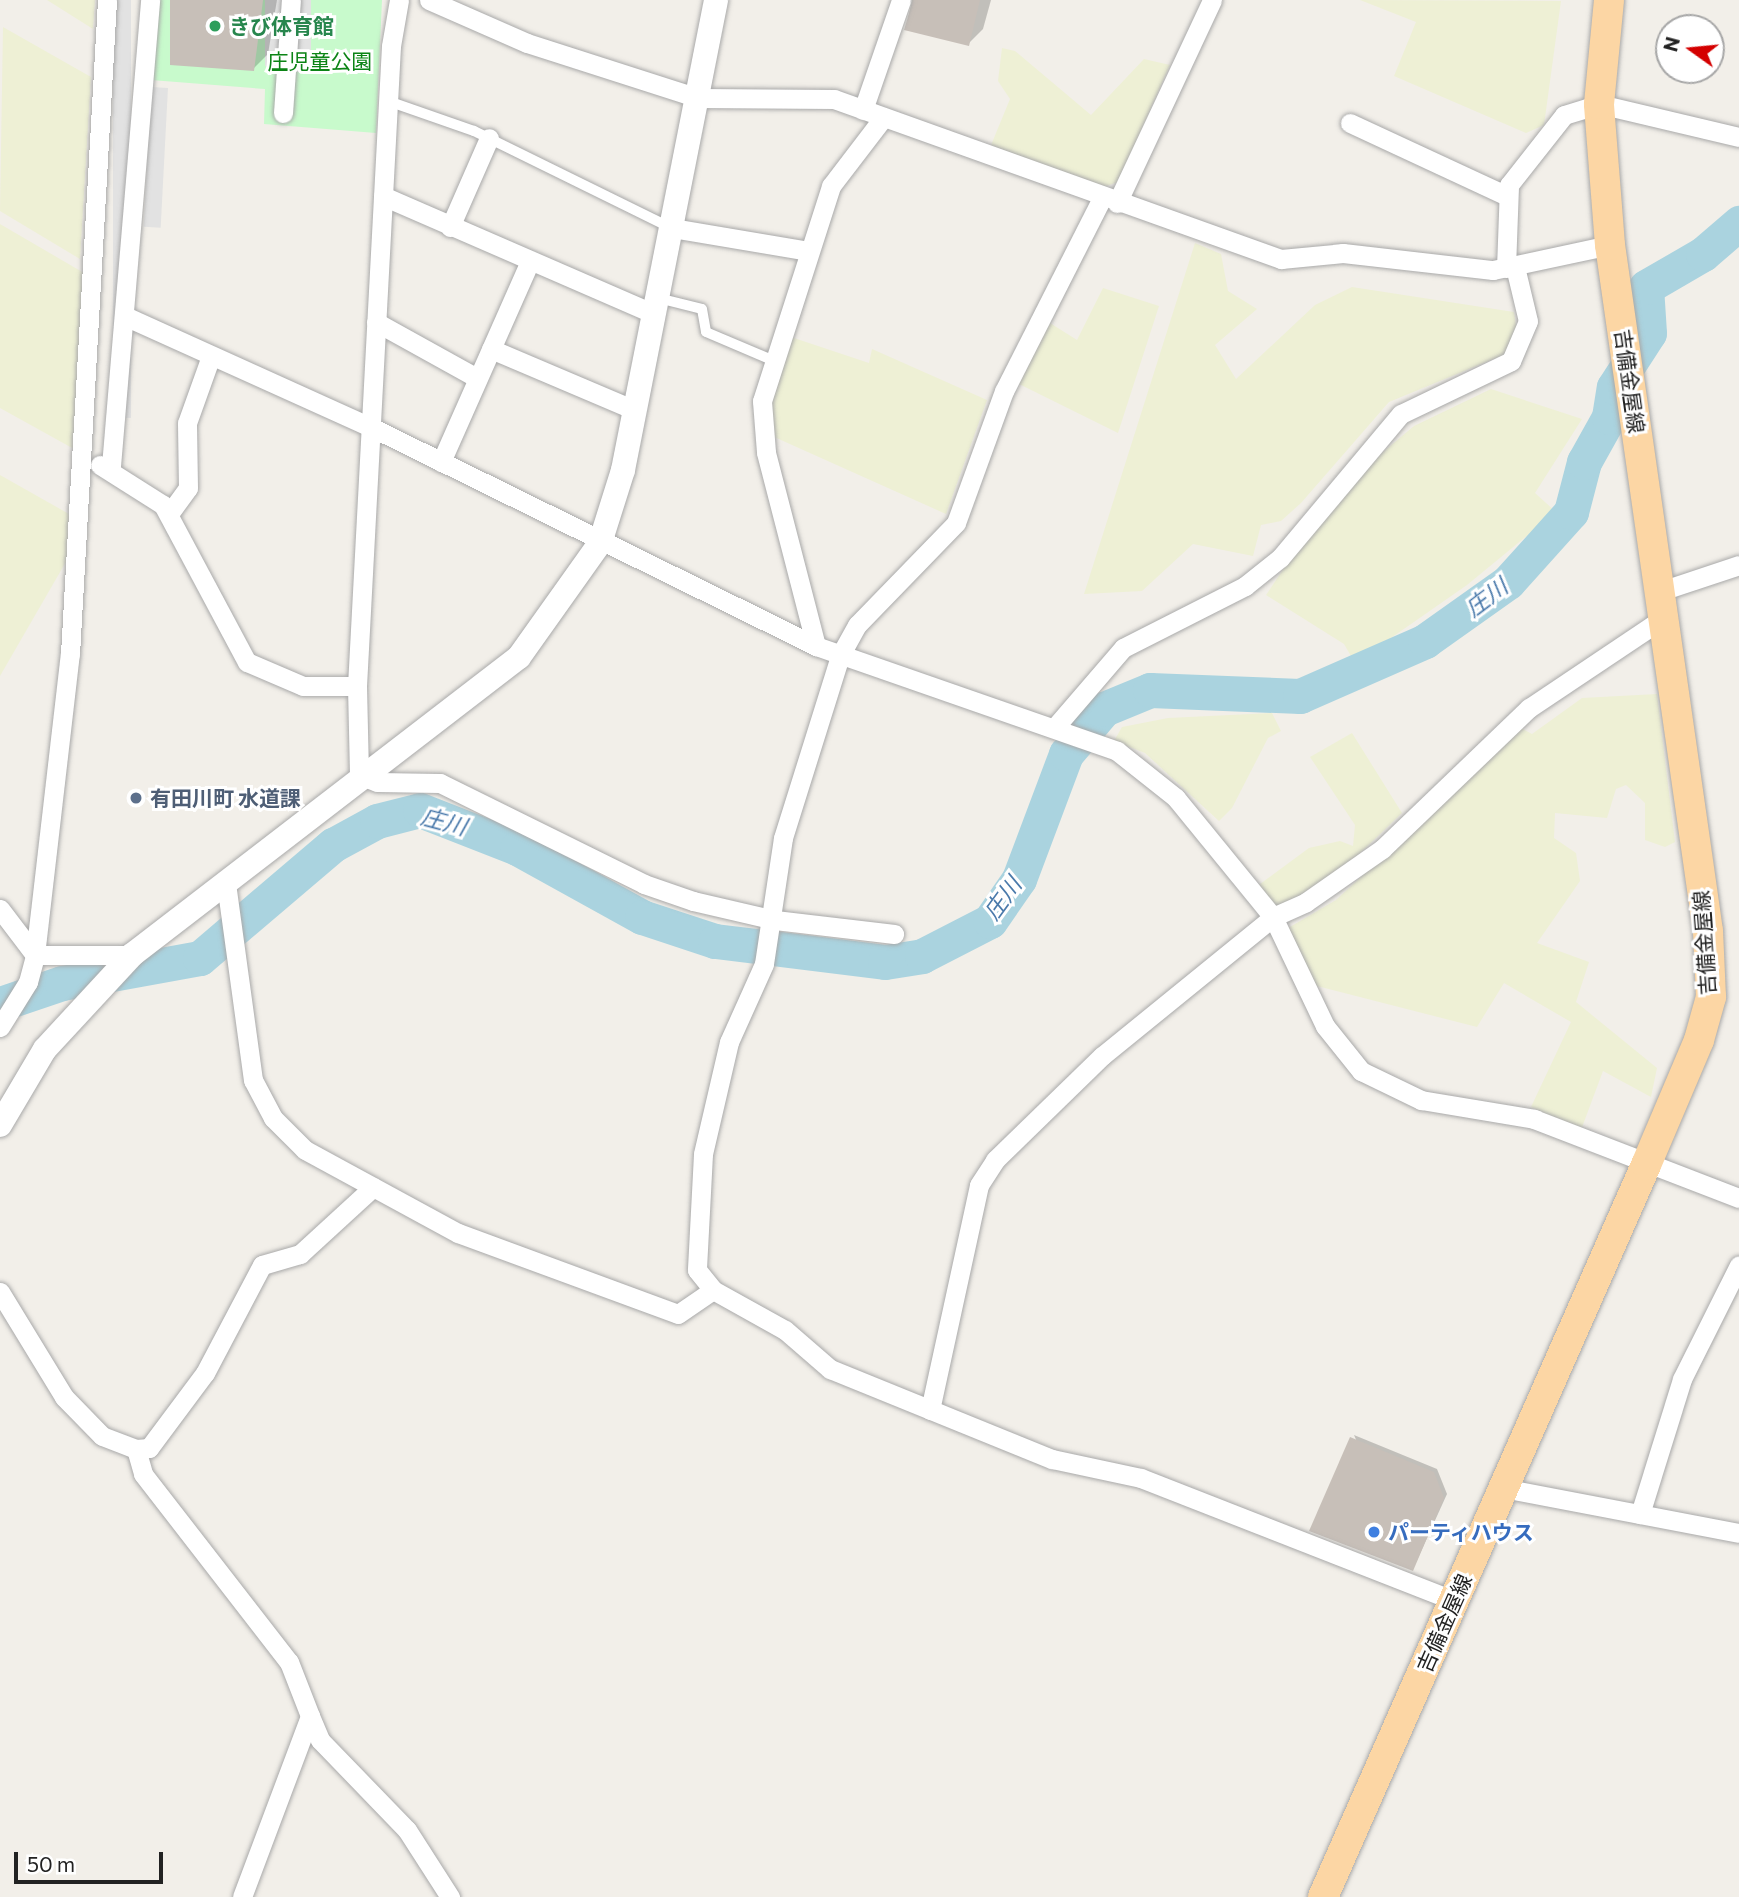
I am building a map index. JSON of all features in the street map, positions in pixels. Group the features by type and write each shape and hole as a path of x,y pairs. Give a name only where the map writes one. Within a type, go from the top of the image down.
{"main road":[{"name":"吉備金屋線","path":"1323,1897 1646,1165 1699,1040 1711,997 1708,931 1610,245 1599,104 1609,0"}],"street":[{"path":"0,1027 28,982 35,955 70,654 84,463 107,0"},
{"path":"111,466 127,317 150,0"},
{"path":"283,113 291,0"},
{"path":"359,775 357,686 388,101 399,0"},
{"path":"429,0 527,43 698,97 814,96 863,110 1280,259 1343,253 1473,270 1511,267 1610,245"},
{"path":"0,1125 45,1049 132,955 359,775 519,657 600,543 635,410 716,0"},
{"path":"863,110 901,0"},
{"path":"1212,0 1110,200 1004,391 956,523 857,625 840,656 783,838 775,920 764,964 729,1042 703,1154 694,1234 697,1270 713,1290 785,1330 830,1369 1052,1459 1141,1478 1453,1600"},
{"path":"1056,726 1123,648 1245,586 1272,565 1401,414 1511,361 1528,321 1511,267 1507,196 1515,172 1554,124 1599,104 1739,138"},
{"path":"816,646 762,431 772,360 831,186 883,118"},
{"path":"1350,123 1507,196"},
{"path":"450,227 489,138"},
{"path":"383,196 529,263 656,306"},
{"path":"672,228 809,251"},
{"path":"441,462 529,263"},
{"path":"127,317 372,427 600,543 816,646 1056,726 1147,770 1273,917 1325,1026 1361,1071 1421,1100 1534,1119 1646,1165 1739,1199"},
{"path":"376,322 477,377"},
{"path":"491,349 635,410"},
{"path":"169,514 187,488 187,423 211,356"},
{"path":"84,463 111,466 169,514 247,662 303,686 357,686"},
{"path":"930,1410 979,1185 995,1160 1102,1056 1273,917 1306,902 1382,849 1529,708 1663,604 1739,565"},
{"path":"359,775 377,782 440,783 644,884 775,920 894,934"},
{"path":"226,883 253,1080 273,1118 305,1150 458,1233 678,1314 713,1290"},
{"path":"0,909 35,955"},
{"path":"35,955 132,955"},
{"path":"0,1292 65,1397 102,1436 136,1449 149,1448 205,1373 262,1265 300,1254 373,1187"},
{"path":"1640,1514 1682,1379 1739,1265"},
{"path":"136,1449 143,1474 289,1662 320,1740 407,1830 450,1897"},
{"path":"1503,1488 1739,1533"},
{"path":"242,1897 310,1716"}],"lane":[{"path":"388,101 489,138 672,228"},
{"path":"656,306 702,309 706,332 772,360"}],"green space":[{"path":"47,0 95,0 93,29"},
{"name":"庄児童公園","path":"155,0 382,0 376,133 264,124 265,89 151,80"},
{"path":"1360,0 1561,1 1544,125 1526,133 1394,76 1416,22"},
{"path":"3,27 91,77 80,259 0,211"},
{"path":"1002,48 1015,51 1091,115 1144,59 1170,65 1118,182 1101,188 989,150 1010,99 998,81"},
{"path":"0,224 84,273 74,449 0,408"},
{"path":"1195,243 1221,254 1228,291 1257,309 1215,345 1236,379 1315,305 1352,287 1514,312 1517,331 1508,353 1389,402 1301,503 1281,521 1261,525 1253,556 1193,544 1142,591 1084,594"},
{"path":"1103,288 1159,306 1118,433 1017,383 1050,323 1077,340"},
{"path":"791,337 869,363 872,349 987,400 946,514 772,436 770,410"},
{"path":"1491,389 1582,419 1535,493 1556,512 1467,585 1355,663 1344,644 1266,595 1324,508 1383,452 1414,426"},
{"path":"0,475 69,514 67,560 0,676"},
{"path":"1657,694 1675,842 1665,847 1645,840 1645,803 1626,785 1616,789 1607,818 1555,813 1554,838 1576,853 1580,881 1537,943 1589,962 1576,1002 1657,1068 1651,1097 1603,1071 1581,1130 1531,1107 1571,1022 1504,983 1477,1027 1309,984 1283,931 1336,900 1521,728 1532,734 1582,698"},
{"path":"1272,713 1281,731 1268,738 1232,808 1219,821 1145,753 1114,741 1122,727 1168,718"},
{"path":"1352,733 1402,813 1352,861 1273,913 1256,887 1309,848 1340,841 1353,846 1355,825 1310,757"}],"shaded area":[{"path":"113,0 131,0 131,418 113,418"},
{"path":"265,0 283,0 283,66 265,66"},
{"path":"296,0 311,0 311,72 296,72"},
{"path":"151,87 168,88 161,228 144,227"}],"building":[{"name":"きび体育館","path":"170,0 263,0 254,71 170,65"},
{"path":"913,0 980,0 969,46 904,30"},
{"path":"1350,1437 1434,1472 1444,1498 1413,1571 1309,1531"}],"waterway":[{"name":"庄川","path":"0,1004 62,983 200,958 333,845 377,821 420,810 517,848 642,917 715,941 885,962 922,956 990,921 1019,879 1066,754 1104,709 1150,690 1300,696 1425,641 1508,582 1571,512 1584,462 1609,417 1614,387 1649,333 1646,287 1703,254 1739,223"}],"place":[{"name":"きび体育館","path":"215,26"},
{"name":"有田川町 水道課","path":"136,798"},
{"name":"パーティハウス","path":"1374,1532"}]}
